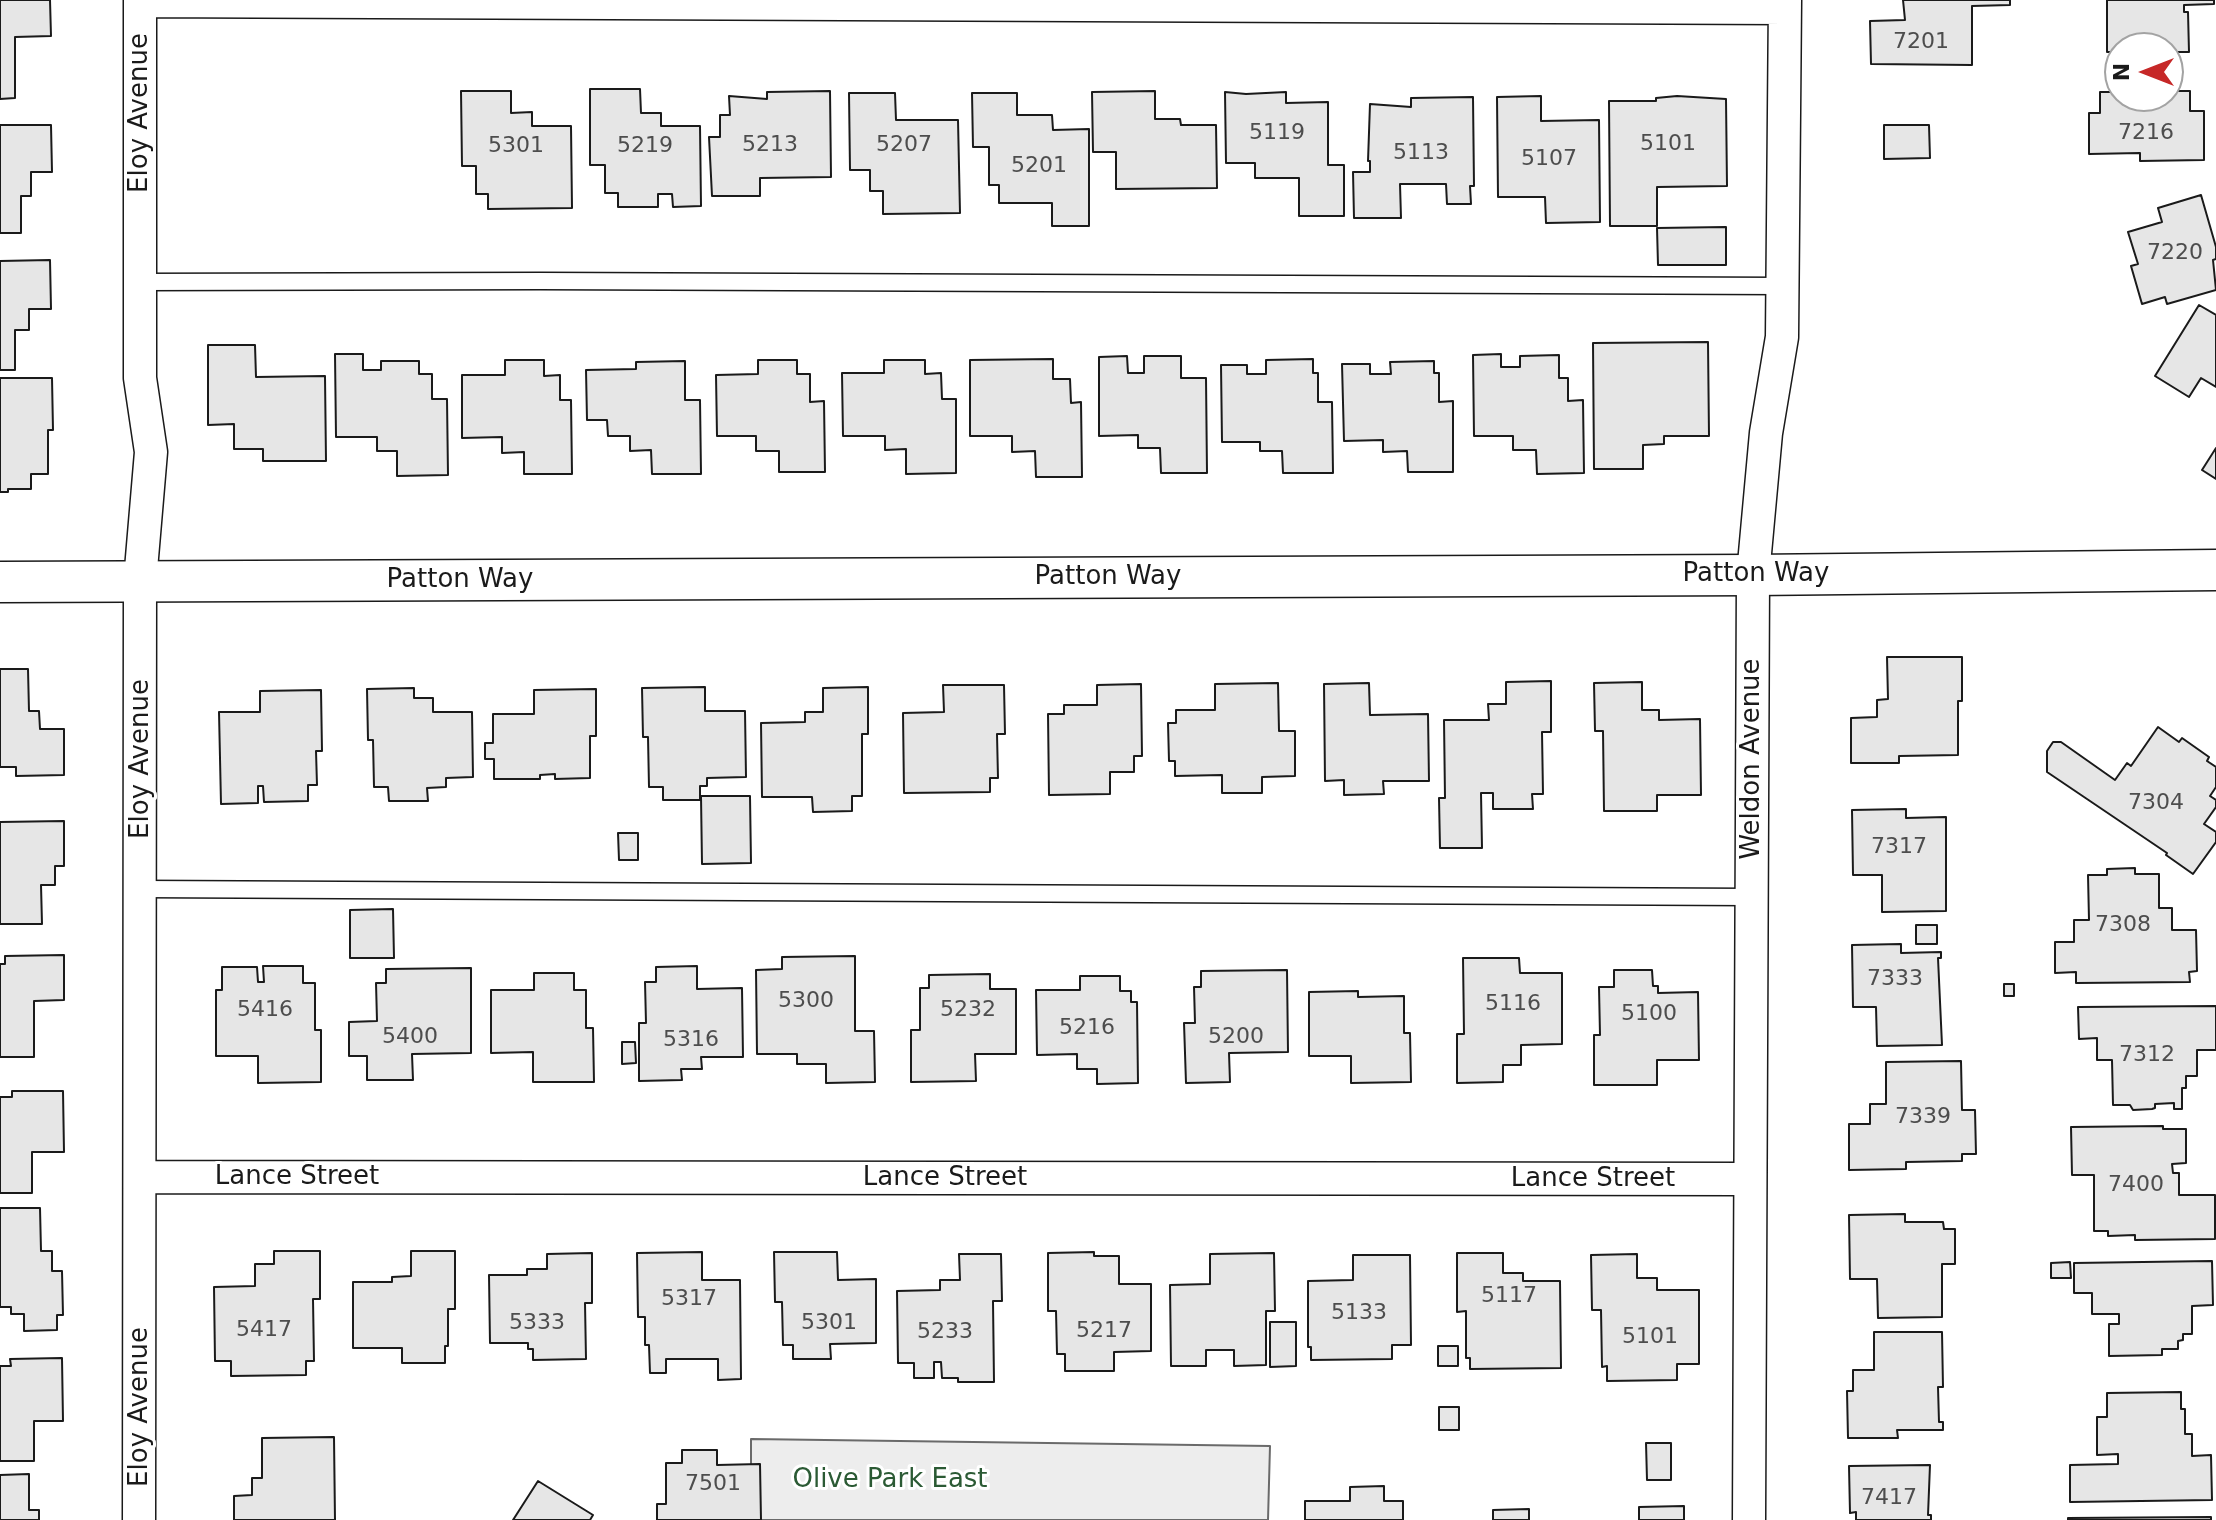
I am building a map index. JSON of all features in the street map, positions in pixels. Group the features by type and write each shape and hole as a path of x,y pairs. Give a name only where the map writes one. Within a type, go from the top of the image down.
{"street":[{"path":"140,0 1785,4"},
{"name":"Eloy Avenue","path":"139,1520 140,581 151,452 140,378 140,0"},
{"name":"Weldon Avenue","path":"1749,1520 1753,575 1766,433 1782,337 1785,4"},
{"name":"Patton Way","path":"0,582 1753,575 2216,570"},
{"name":"Lance Street","path":"141,1177 1750,1179"}],"lane":[{"path":"140,282 1783,286"},
{"path":"141,889 1751,897"}],"shaded area":[{"name":"Olive Park East","path":"751,1439 1270,1446 1268,1520 751,1520"}],"building":[{"path":"0,0 50,0 51,36 15,37 15,98 0,99"},
{"path":"1903,0 2010,0 2010,5 1972,6 1972,65 1871,64 1870,21 1905,20"},
{"path":"2107,0 2214,0 2214,4 2184,5 2184,12 2188,12 2189,52 2184,52 2184,32 2107,32"},
{"path":"590,89 640,89 641,113 661,113 661,126 700,126 701,206 673,207 672,194 658,194 658,207 618,207 618,193 605,193 605,165 590,165"},
{"path":"461,91 511,91 511,113 532,112 532,126 571,126 572,208 488,209 488,194 476,194 476,166 462,166"},
{"path":"830,91 831,177 760,178 760,196 712,196 709,137 720,137 720,115 730,115 729,96 767,99 767,92"},
{"path":"1155,91 1155,119 1180,119 1181,125 1216,125 1217,188 1116,189 1116,152 1093,152 1092,92"},
{"path":"2184,91 2190,91 2190,111 2204,111 2204,160 2140,161 2140,153 2089,154 2089,113 2100,113 2100,92 2104,92 2104,112 2184,112"},
{"path":"1225,92 1286,92 1286,103 1328,102 1328,165 1344,165 1344,216 1299,216 1299,178 1255,178 1255,163 1226,163"},
{"path":"849,93 895,93 896,120 958,120 960,213 883,214 883,191 870,191 870,170 850,170"},
{"path":"972,93 1017,93 1017,115 1052,115 1053,130 1089,129 1089,226 1052,226 1052,203 999,203 999,185 989,185 989,147 973,147"},
{"path":"1541,96 1541,121 1599,120 1600,222 1546,223 1545,197 1498,197 1497,97"},
{"path":"1473,97 1474,186 1470,186 1471,204 1447,204 1446,184 1400,184 1401,218 1354,218 1353,172 1370,172 1370,104 1411,107 1411,98"},
{"path":"1656,98 1726,99 1727,186 1657,187 1657,226 1610,226 1609,101 1656,101"},
{"path":"0,125 51,125 52,172 31,172 31,196 21,196 21,233 0,233"},
{"path":"1884,125 1929,125 1930,158 1884,159"},
{"path":"2201,195 2216,247 2216,259 2213,260 2216,290 2167,304 2165,297 2142,304 2131,266 2138,264 2128,232 2162,222 2158,208"},
{"path":"1726,227 1726,265 1658,265 1657,228"},
{"path":"50,260 51,309 29,309 29,330 15,330 15,370 0,370 0,261"},
{"path":"2199,305 2216,315 2216,387 2201,378 2189,397 2155,376"},
{"path":"1708,342 1709,436 1664,436 1664,444 1643,445 1643,469 1594,469 1593,343"},
{"path":"208,345 255,345 256,377 325,376 326,461 263,461 263,449 234,449 234,424 208,425"},
{"path":"335,354 363,354 363,370 381,370 381,361 419,361 419,374 432,374 432,399 447,399 448,475 397,476 397,451 377,451 377,437 336,437"},
{"path":"1501,354 1501,367 1520,367 1520,356 1559,355 1559,378 1568,378 1568,401 1583,400 1584,473 1537,474 1536,450 1513,450 1513,436 1474,436 1473,355"},
{"path":"1127,356 1128,373 1144,373 1144,356 1181,356 1181,378 1206,378 1207,473 1161,473 1160,448 1138,448 1138,435 1099,436 1099,357"},
{"path":"1053,359 1053,379 1070,379 1071,403 1081,402 1082,477 1036,477 1035,451 1012,452 1012,436 970,436 970,360"},
{"path":"1313,359 1313,373 1318,373 1318,402 1332,402 1333,473 1283,473 1282,451 1260,451 1260,442 1222,442 1221,365 1247,365 1247,374 1266,374 1266,360"},
{"path":"505,360 544,360 544,376 560,375 560,400 571,400 572,474 524,474 524,452 502,453 502,437 462,438 462,375 505,375"},
{"path":"758,360 797,360 797,374 810,374 810,402 824,401 825,472 779,472 779,451 756,451 756,436 717,436 716,375 758,374"},
{"path":"884,360 925,360 925,374 941,373 942,399 956,399 956,473 906,474 906,449 885,450 885,436 843,436 842,373 884,373"},
{"path":"685,361 685,400 700,400 701,474 652,474 651,450 630,451 630,436 608,436 607,420 587,420 586,370 636,369 636,362"},
{"path":"1434,361 1434,373 1439,373 1439,402 1453,401 1453,472 1408,472 1407,451 1383,452 1383,440 1344,441 1342,364 1370,364 1370,374 1391,374 1390,362"},
{"path":"0,378 52,378 53,430 48,430 48,474 31,474 31,489 0,492"},
{"path":"2216,448 2216,479 2202,470"},
{"path":"1887,657 1962,657 1958,755 1899,756 1899,763 1851,763 1851,718 1877,717 1877,700 1888,699"},
{"path":"0,669 28,669 29,711 39,711 40,729 64,729 64,775 16,776 16,767 0,767"},
{"path":"1551,681 1551,732 1542,732 1543,794 1532,794 1533,809 1493,809 1493,793 1481,793 1482,848 1440,848 1439,798 1445,798 1444,720 1489,720 1488,704 1506,704 1506,682"},
{"path":"1642,682 1642,710 1659,710 1659,720 1700,719 1701,795 1657,795 1657,811 1604,811 1603,731 1595,731 1594,683"},
{"path":"1278,683 1279,731 1295,731 1295,776 1262,777 1262,793 1222,793 1222,775 1175,776 1175,761 1169,761 1168,723 1176,723 1176,710 1215,710 1215,684"},
{"path":"1369,683 1370,715 1428,714 1429,781 1383,781 1384,794 1344,795 1344,780 1325,781 1324,684"},
{"path":"1141,684 1142,756 1134,756 1134,772 1110,772 1110,794 1049,795 1048,714 1064,714 1064,705 1097,705 1097,685"},
{"path":"943,685 1004,685 1005,734 997,734 998,778 990,778 990,792 904,793 903,713 944,712"},
{"path":"705,687 705,711 745,711 746,777 707,778 707,786 700,786 700,800 663,800 663,787 649,787 648,737 643,737 642,688"},
{"path":"868,687 868,734 862,734 862,796 852,796 852,811 813,812 812,797 762,797 761,723 805,722 805,712 823,712 823,688"},
{"path":"414,688 414,698 433,698 433,712 472,712 473,777 446,778 446,787 427,788 428,801 389,801 388,787 374,787 373,740 368,740 367,689"},
{"path":"596,689 596,736 590,736 590,778 555,779 555,774 540,775 540,779 494,779 494,759 485,759 485,743 493,743 493,714 534,714 534,690"},
{"path":"321,690 322,751 316,751 317,785 308,785 308,801 264,802 263,786 258,786 258,803 221,804 219,712 260,712 260,691"},
{"path":"2158,727 2179,742 2182,738 2209,757 2207,761 2216,767 2216,787 2210,796 2216,800 2216,807 2204,824 2216,832 2216,842 2193,874 2047,772 2047,751 2053,742 2061,742 2115,780 2127,763 2131,766"},
{"path":"701,796 750,796 751,863 702,864"},
{"path":"1906,809 1906,818 1946,817 1946,911 1882,912 1882,875 1853,875 1852,810"},
{"path":"64,821 64,866 55,866 55,885 41,885 42,924 0,924 0,822"},
{"path":"618,833 638,833 638,860 619,860"},
{"path":"2135,868 2135,874 2159,874 2159,908 2172,908 2172,930 2196,930 2197,971 2189,972 2190,982 2076,983 2076,972 2055,973 2055,942 2074,942 2074,920 2089,920 2088,875 2107,875 2107,869"},
{"path":"393,909 394,958 350,958 350,910"},
{"path":"1916,925 1937,925 1937,944 1916,944"},
{"path":"1901,944 1901,953 1941,952 1941,958 1938,958 1942,1045 1877,1046 1876,1007 1853,1007 1852,945"},
{"path":"64,955 64,1000 34,1001 34,1057 0,1057 0,964 5,964 5,956"},
{"path":"855,956 855,1031 874,1031 875,1082 826,1083 826,1064 797,1064 797,1054 757,1054 756,970 782,969 782,957"},
{"path":"1463,958 1519,958 1520,973 1562,973 1562,1044 1521,1045 1521,1065 1503,1065 1503,1082 1457,1083 1457,1034 1464,1034"},
{"path":"263,966 303,966 303,983 315,983 315,1030 321,1030 321,1082 258,1083 258,1056 216,1056 216,990 222,990 222,967 257,967 258,982 264,982"},
{"path":"697,966 697,989 742,988 743,1057 701,1057 702,1069 681,1069 682,1080 639,1081 639,1023 646,1023 645,982 656,982 656,967"},
{"path":"471,968 471,1053 412,1054 413,1080 367,1080 367,1056 349,1056 349,1022 377,1021 376,983 386,983 386,969"},
{"path":"1287,970 1288,1052 1229,1053 1230,1082 1186,1083 1184,1023 1195,1023 1194,987 1201,987 1201,971"},
{"path":"1614,970 1652,970 1653,986 1658,986 1658,993 1698,992 1699,1060 1657,1060 1657,1085 1594,1085 1594,1035 1600,1035 1599,987 1614,987"},
{"path":"534,973 574,973 574,990 586,990 586,1028 593,1028 594,1082 533,1082 533,1052 491,1053 491,990 534,990"},
{"path":"990,974 990,989 1016,989 1016,1054 975,1054 976,1081 911,1082 911,1030 920,1030 920,988 929,988 929,975"},
{"path":"1080,976 1120,976 1120,991 1131,991 1131,1002 1137,1002 1138,1083 1097,1084 1097,1069 1077,1069 1077,1054 1037,1055 1036,990 1080,990"},
{"path":"2004,984 2014,984 2014,996 2004,996"},
{"path":"1358,991 1358,997 1404,996 1404,1033 1410,1033 1411,1082 1351,1083 1351,1056 1309,1056 1309,992"},
{"path":"2216,1006 2216,1050 2197,1050 2197,1076 2186,1076 2186,1088 2182,1088 2182,1109 2174,1109 2174,1103 2133,1110 2130,1105 2113,1105 2112,1060 2097,1060 2097,1038 2079,1039 2078,1007"},
{"path":"622,1042 635,1042 636,1063 622,1064"},
{"path":"1961,1061 1962,1110 1975,1110 1976,1154 1962,1154 1962,1161 1906,1162 1906,1169 1849,1170 1849,1124 1870,1124 1870,1104 1886,1104 1886,1062"},
{"path":"12,1091 63,1091 64,1152 32,1152 32,1193 0,1193 0,1097 12,1097"},
{"path":"2163,1126 2163,1129 2186,1129 2186,1163 2172,1164 2173,1173 2179,1173 2179,1195 2215,1195 2215,1239 2135,1240 2135,1235 2108,1236 2108,1231 2094,1231 2094,1175 2072,1175 2071,1127"},
{"path":"0,1208 40,1208 41,1251 52,1251 52,1271 62,1271 63,1315 57,1315 57,1330 24,1331 24,1314 11,1314 11,1307 0,1307"},
{"path":"1905,1214 1905,1222 1943,1222 1944,1229 1955,1229 1955,1264 1942,1264 1942,1317 1878,1318 1877,1279 1850,1279 1849,1215"},
{"path":"274,1251 320,1251 320,1299 313,1299 314,1361 306,1361 306,1375 231,1376 231,1361 215,1361 214,1287 255,1286 255,1264 274,1264"},
{"path":"411,1251 455,1251 455,1309 448,1309 445,1363 402,1363 402,1348 353,1348 353,1282 392,1282 392,1277 411,1276"},
{"path":"702,1252 702,1280 740,1280 741,1379 718,1380 718,1359 666,1359 666,1373 650,1373 649,1345 645,1345 645,1317 638,1317 637,1253"},
{"path":"774,1252 837,1252 838,1280 876,1279 876,1343 830,1344 831,1359 793,1359 793,1345 783,1345 782,1302 775,1302"},
{"path":"1094,1252 1094,1256 1119,1256 1119,1284 1151,1284 1151,1351 1114,1352 1114,1371 1065,1371 1065,1354 1057,1354 1056,1311 1048,1311 1048,1253"},
{"path":"592,1253 592,1303 585,1303 586,1359 533,1360 533,1349 528,1349 528,1343 490,1343 489,1275 527,1275 527,1269 547,1269 547,1254"},
{"path":"1274,1253 1275,1311 1266,1311 1266,1365 1234,1366 1234,1350 1206,1350 1206,1366 1171,1366 1170,1285 1210,1284 1210,1254"},
{"path":"1457,1253 1503,1253 1503,1273 1523,1273 1523,1281 1560,1281 1561,1368 1470,1369 1470,1358 1466,1358 1466,1311 1457,1312"},
{"path":"959,1254 1001,1254 1002,1301 993,1301 994,1382 958,1382 958,1378 942,1378 941,1362 934,1362 934,1378 914,1378 914,1363 898,1363 897,1291 940,1290 940,1280 960,1280"},
{"path":"1637,1254 1637,1278 1657,1278 1657,1290 1699,1290 1699,1364 1677,1364 1677,1380 1607,1381 1607,1366 1602,1367 1601,1310 1592,1310 1591,1255"},
{"path":"1353,1255 1410,1255 1411,1345 1392,1345 1392,1359 1311,1360 1311,1347 1308,1347 1308,1281 1353,1280"},
{"path":"2212,1261 2213,1305 2192,1306 2192,1334 2183,1334 2183,1340 2178,1341 2178,1349 2162,1349 2162,1355 2109,1356 2109,1324 2119,1324 2119,1314 2092,1314 2092,1293 2074,1293 2074,1263"},
{"path":"2070,1262 2071,1278 2051,1278 2051,1263"},
{"path":"1270,1322 1296,1322 1296,1366 1270,1367"},
{"path":"1874,1332 1942,1332 1943,1387 1938,1387 1939,1422 1943,1422 1943,1430 1897,1430 1898,1438 1848,1438 1847,1391 1853,1391 1853,1370 1874,1370"},
{"path":"1438,1346 1458,1346 1458,1366 1438,1366"},
{"path":"62,1358 63,1421 34,1421 34,1461 0,1461 0,1366 11,1366 10,1359"},
{"path":"2181,1392 2185,1434 2192,1434 2192,1456 2211,1455 2212,1500 2070,1502 2070,1465 2118,1464 2118,1454 2097,1455 2097,1417 2107,1417 2107,1393"},
{"path":"1439,1407 1459,1407 1459,1430 1439,1430"},
{"path":"334,1437 335,1520 234,1520 234,1496 252,1495 252,1478 262,1478 262,1438"},
{"path":"1646,1443 1671,1443 1671,1480 1647,1480"},
{"path":"682,1450 717,1450 717,1465 760,1464 761,1520 657,1520 657,1504 666,1504 666,1463 682,1463"},
{"path":"1930,1465 1928,1515 1931,1515 1931,1520 1856,1520 1856,1512 1850,1513 1849,1466"},
{"path":"29,1474 29,1510 39,1510 39,1520 0,1520 0,1475"},
{"path":"538,1481 593,1515 590,1520 513,1520"},
{"path":"1384,1486 1384,1501 1403,1501 1403,1520 1305,1520 1305,1501 1350,1501 1350,1487"},
{"path":"1684,1506 1684,1520 1639,1520 1639,1507"},
{"path":"1529,1509 1529,1520 1493,1520 1493,1510"},
{"path":"2211,1517 2211,1520 2068,1520 2068,1518"}]}
